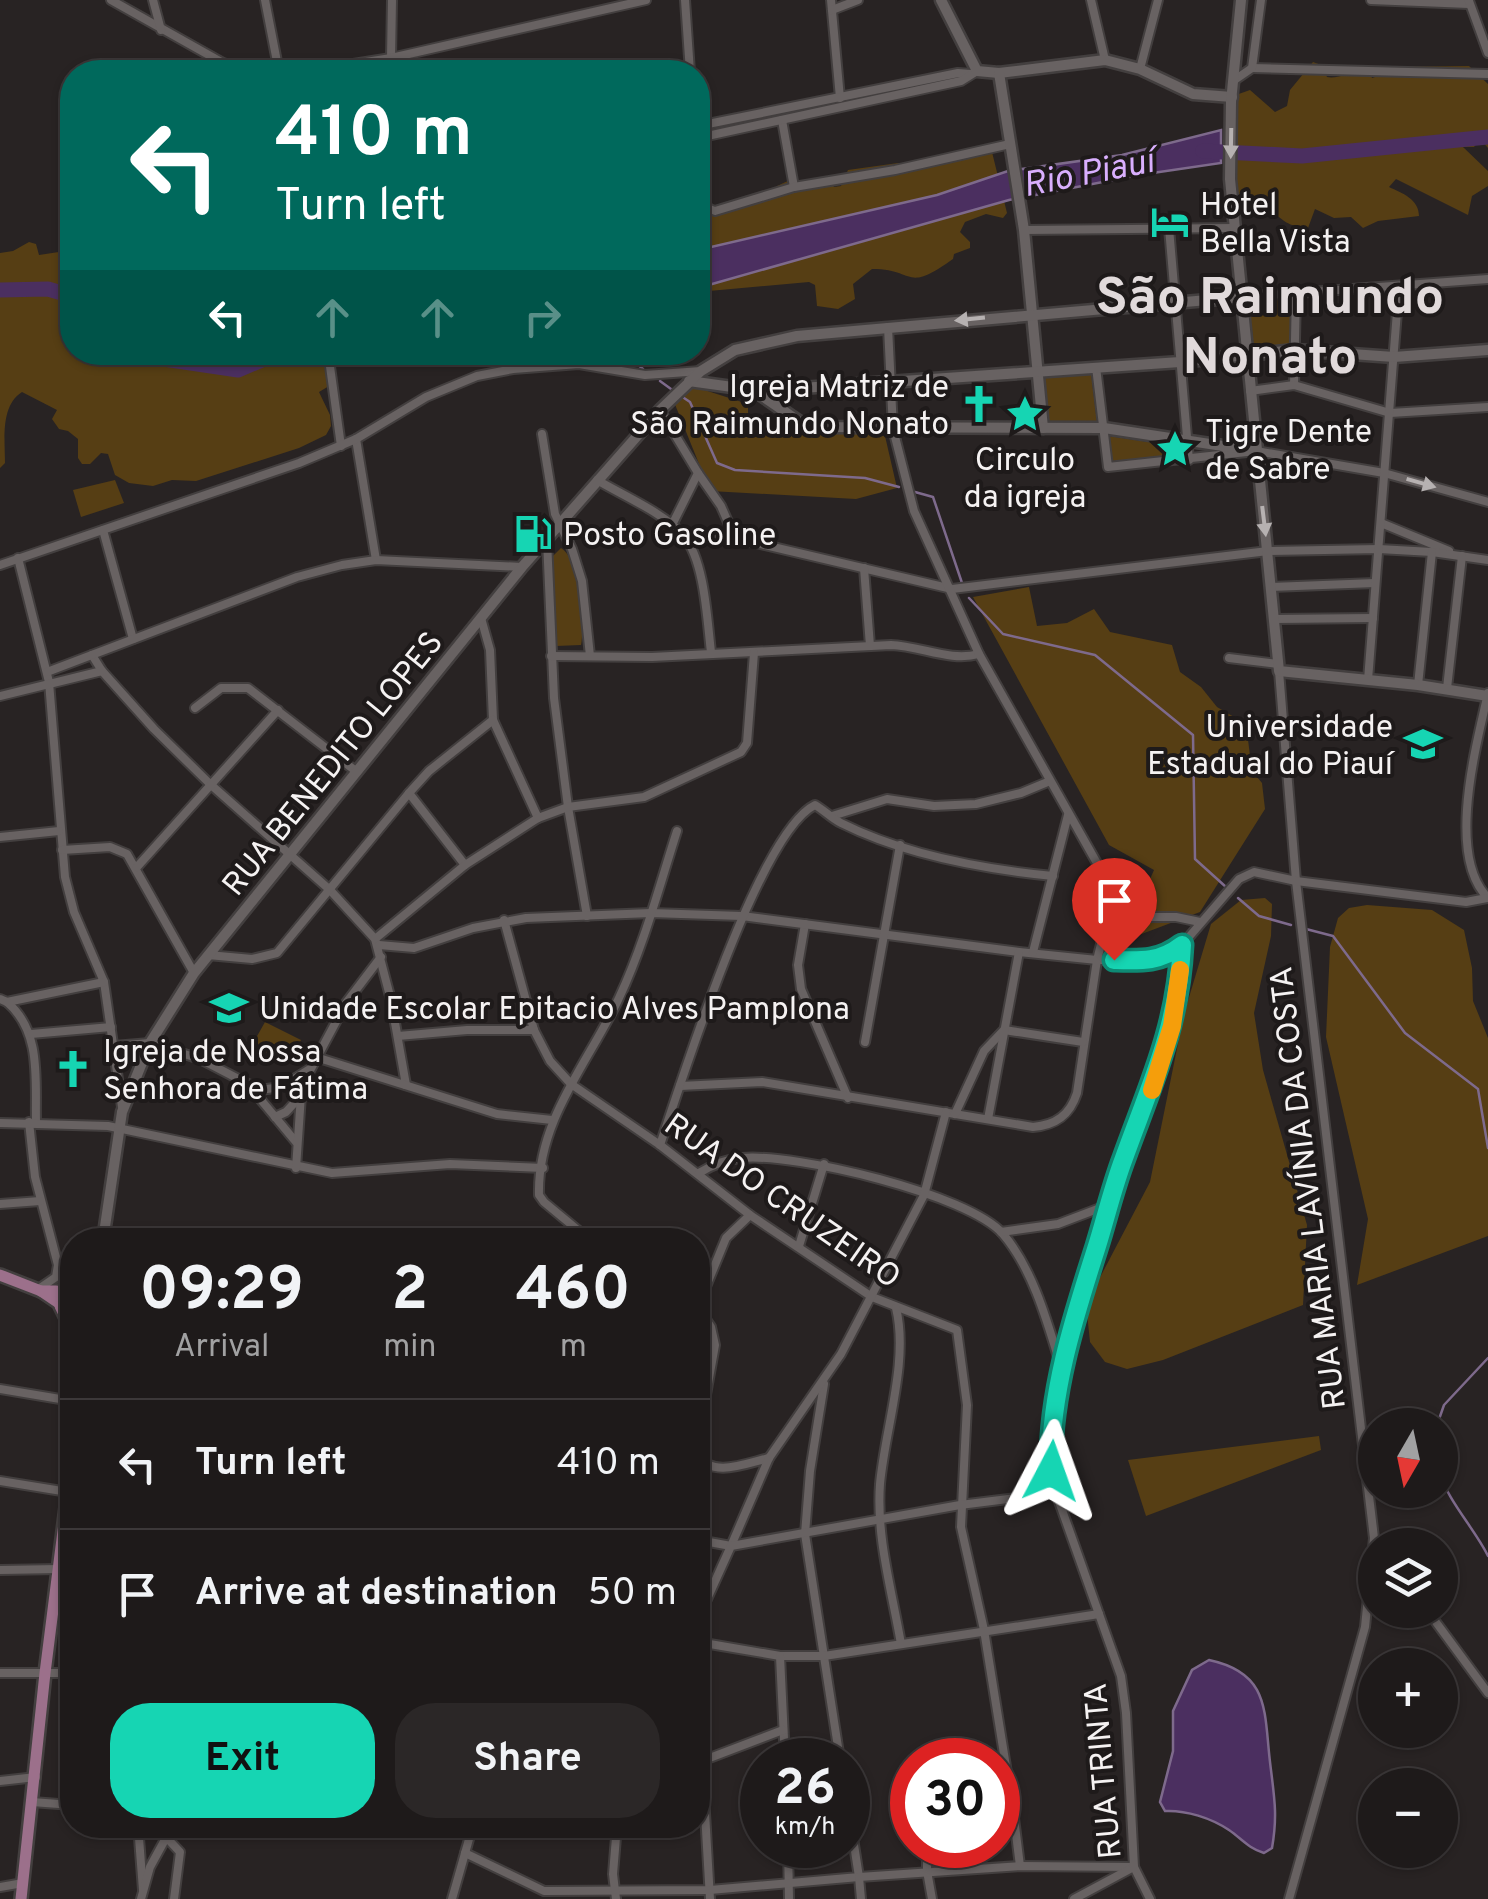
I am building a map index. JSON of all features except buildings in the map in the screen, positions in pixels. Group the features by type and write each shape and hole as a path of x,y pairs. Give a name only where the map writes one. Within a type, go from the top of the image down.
{"main road":[{"path":"941,0 974,72 998,73 1105,60 1140,69 1193,94 1231,102"},
{"path":"1241,0 1231,102 1230,178 1279,667 1488,695"},
{"path":"998,73 1024,230 1043,428"},
{"name":"RUA BENEDITO LOPES","path":"105,1228 122,1112 150,1042 194,973 522,567 660,410 700,371 735,350 797,336 1242,297"},
{"path":"689,381 754,390 1180,362 1295,350 1394,357 1488,350"},
{"path":"754,390 807,426 893,430 1104,428 1256,452"},
{"path":"0,1275 60,1294"},
{"path":"38,1290 60,1305"},
{"path":"21,1899 60,1561"}],"street":[{"path":"112,0 219,60"},
{"path":"152,0 161,30"},
{"path":"265,0 277,60"},
{"path":"391,58 392,0"},
{"path":"378,60 646,0"},
{"path":"684,0 689,60"},
{"path":"841,102 832,5 858,0"},
{"path":"1091,0 1105,60"},
{"path":"1140,69 1158,0"},
{"path":"1252,68 1261,0"},
{"path":"1370,0 1469,2 1488,53"},
{"path":"1477,28 1488,24"},
{"path":"1233,81 1252,68 1488,74"},
{"path":"710,123 960,81 974,72"},
{"path":"710,135 841,102"},
{"path":"760,113 764,124"},
{"path":"782,120 794,187"},
{"path":"710,209 716,211 794,187 1010,144"},
{"path":"1169,228 1189,460"},
{"path":"1024,230 1234,228"},
{"path":"1242,297 1488,279"},
{"path":"1368,680 1400,286"},
{"path":"1294,385 1296,293"},
{"path":"680,1086 755,1082 1033,1127 1062,1118 1073,1104 1097,960 1112,899 1108,882 979,654 914,511 893,430 888,327"},
{"path":"330,365 341,446"},
{"path":"0,565 211,495 341,446 454,384 498,372 569,365"},
{"path":"585,365 645,375 700,371"},
{"path":"1096,368 1108,467 1256,452 1384,472 1488,502"},
{"path":"1250,392 1294,385 1390,413 1488,406"},
{"path":"660,410 721,506 735,538"},
{"path":"542,434 559,526 572,549 582,582 590,656"},
{"path":"356,439 376,560"},
{"path":"672,525 698,473"},
{"path":"597,480 672,525 685,537 702,590 710,652"},
{"path":"1381,523 1460,555"},
{"path":"103,530 133,639"},
{"path":"685,537 735,538 952,590 1268,551 1379,549 1488,560"},
{"path":"547,540 551,656 568,807 587,916"},
{"path":"1418,685 1432,552"},
{"path":"1448,688 1460,555"},
{"path":"18,558 48,677 68,896 104,982 122,1112"},
{"path":"0,696 92,655 308,574 376,560 522,567"},
{"path":"864,568 870,646"},
{"path":"1271,587 1375,584"},
{"path":"481,618 489,641 493,720 538,818"},
{"path":"1275,619 1373,618"},
{"path":"551,656 652,657 870,646 908,646 950,656 979,654"},
{"path":"377,942 465,865 538,818 568,807 644,797 740,752 747,743 754,653"},
{"path":"92,655 154,730 330,890 377,942 406,1084"},
{"path":"1228,658 1279,667"},
{"name":"RUA MARIA LAVÍNIA DA COSTA","path":"1279,667 1296,881 1374,1528"},
{"path":"48,677 73,680 102,671"},
{"path":"195,708 214,691 232,686 255,692 357,772"},
{"path":"377,942 414,948 504,920 651,914 742,916 1020,952 1152,961 1182,945 1238,878 1254,872 1296,881 1466,902 1488,898 1472,876 1465,841 1488,695"},
{"path":"137,867 278,710"},
{"path":"208,954 252,959 271,956 429,771 493,720"},
{"path":"831,816 887,799 934,806 976,804 1050,781"},
{"path":"409,793 465,865"},
{"path":"660,1145 742,916 794,822 815,806 900,845 986,868 1053,876"},
{"path":"1034,952 1068,814"},
{"path":"574,1228 540,1198 552,1120 619,998 651,914 676,831"},
{"path":"0,837 60,832"},
{"path":"865,1042 900,845"},
{"path":"62,850 117,848 137,867 194,973"},
{"path":"1112,899 1140,917 1200,922"},
{"name":"RUA DO CRUZEIRO","path":"504,920 534,1030 550,1061 571,1084 872,1298 957,1330 967,1405 960,1505 962,1536 984,1630 1001,1738"},
{"path":"805,924 798,966 801,989 848,1098"},
{"name":"RUA TRINTA","path":"1150,1899 1134,1867 1124,1694 1056,1493 1050,1452 1062,1372 1108,1206 1166,1047 1182,945"},
{"path":"988,1119 1020,952"},
{"path":"296,1168 301,1095 310,1069 346,1003 381,957"},
{"path":"4,1000 104,982"},
{"path":"4,1000 24,1018 32,1034 32,1122 40,1201 58,1266 56,1277 38,1290"},
{"path":"32,1034 111,1027"},
{"path":"398,1036 534,1030"},
{"path":"1004,1030 1084,1042"},
{"path":"710,1593 768,1458 824,1382 872,1298 924,1194 950,1113 984,1051 1004,1030"},
{"path":"114,1046 150,1042 200,1059 251,1088 297,1143"},
{"path":"318,1058 498,1114 552,1120"},
{"path":"251,1088 281,1086 310,1069"},
{"path":"274,1117 290,1108 301,1095"},
{"path":"0,1123 90,1124 296,1168 343,1173 450,1164 542,1168"},
{"path":"699,1173 724,1161 742,1158 824,1164 963,1208 1001,1232 1038,1299 1062,1372"},
{"path":"800,1246 824,1164"},
{"path":"0,1204 40,1201"},
{"path":"1001,1232 1058,1224 1108,1206"},
{"path":"710,1277 726,1238 750,1214"},
{"path":"896,1308 900,1346 886,1430 879,1519 901,1644"},
{"path":"710,1325 715,1345 710,1373"},
{"path":"824,1382 805,1534 837,1738"},
{"path":"0,1390 60,1398"},
{"path":"710,1466 720,1468 768,1458"},
{"path":"0,1481 60,1491"},
{"path":"710,1542 732,1546 960,1505 1056,1493"},
{"path":"0,1570 59,1570"},
{"path":"56,1596 60,1597"},
{"path":"710,1644 780,1656 824,1656 1099,1614"},
{"name":"RUA MARIA LAVÍNIA DA COSTA","path":"1288,1899 1363,1628"},
{"path":"1440,1628 1488,1693"},
{"path":"780,1656 784,1738"},
{"path":"0,1673 60,1672"},
{"path":"710,1757 784,1730"},
{"path":"0,1781 36,1778"},
{"path":"32,1802 60,1804"},
{"path":"139,1838 142,1894"},
{"path":"142,1894 150,1867 165,1838"},
{"path":"167,1838 181,1857 174,1899"},
{"path":"452,1899 469,1838"},
{"path":"616,1838 616,1895"},
{"path":"706,1838 710,1894"},
{"path":"464,1853 544,1895 710,1894 983,1868"},
{"path":"1020,1866 1134,1867"},
{"path":"1074,1899 1134,1867"},
{"path":"788,1868 789,1899"},
{"path":"858,1868 862,1899"},
{"path":"927,1871 932,1899"},
{"path":"0,1887 23,1883"}],"shaded area":[{"path":"1313,62 1321,65 1327,77 1349,73 1360,66 1368,68 1372,78 1381,75 1386,67 1469,66 1488,84 1488,148 1480,139 1474,147 1463,147 1488,171 1488,186 1472,196 1468,215 1396,179 1389,187 1413,201 1419,216 1378,221 1363,228 1351,217 1334,218 1315,209 1308,228 1296,226 1270,208 1250,204 1237,195 1236,171 1229,166 1233,96 1250,90 1275,112 1287,106 1290,90"},
{"path":"991,148 1007,213 1003,218 986,214 965,222 960,232 970,242 970,248 954,254 953,259 926,275 918,278 872,269 853,284 855,299 838,309 817,306 815,285 809,282 710,291 710,211 771,194 777,186 792,179 812,183 829,177 834,187 841,186 848,170 963,160"},
{"path":"29,242 36,244 39,255 60,252 60,365 327,365 329,386 319,392 330,415 331,426 326,435 299,448 196,481 172,480 153,486 129,483 115,475 108,454 101,453 90,464 82,464 78,458 78,439 59,429 52,419 57,410 22,392 7,415 5,463 0,468 0,253"},
{"path":"1287,299 1293,307 1290,343 1286,347 1254,349 1249,304"},
{"path":"1091,373 1097,422 1048,422 1044,377"},
{"path":"692,386 748,404 748,423 885,436 897,488 856,499 710,491 674,402"},
{"path":"1109,436 1181,447 1182,455 1112,461"},
{"path":"115,480 124,503 81,517 73,490"},
{"path":"561,548 577,578 581,645 556,646 552,557"},
{"path":"1029,587 1037,626 1067,623 1094,609 1110,632 1172,645 1180,672 1201,687 1217,707 1246,724 1252,771 1262,783 1265,809 1200,912 1123,941 1154,870 1109,845 973,597"},
{"path":"1265,898 1272,904 1271,936 1254,1013 1263,1070 1307,1225 1303,1305 1163,1360 1127,1369 1105,1362 1090,1342 1087,1313 1096,1285 1150,1182 1184,1014 1211,924 1241,900"},
{"path":"1367,905 1432,910 1464,930 1472,968 1473,1001 1488,1038 1488,1236 1357,1285 1368,1219 1326,1037 1330,947 1338,918 1349,908"},
{"path":"265,1022 301,1040 289,1064 252,1045"},
{"path":"1319,1436 1321,1450 1146,1516 1128,1460"}],"water":[{"name":"Rio Piauí","path":"1221,130 1221,163 1009,200 710,285 710,247 937,195 1008,171 1122,155"},
{"path":"1209,1660 1243,1674 1254,1685 1264,1711 1275,1815 1272,1848 1264,1853 1214,1822 1190,1813 1165,1811 1160,1802 1173,1751 1173,1711 1192,1670"}],"waterway":[{"name":"Rio Piauí","path":"1203,151 1302,156 1488,137"},
{"name":"Rio Piauí","path":"0,290 60,292"},
{"name":"Rio Piauí","path":"204,365 238,370 250,365"},
{"path":"638,365 643,369"},
{"path":"660,381 671,389"},
{"path":"684,398 690,402 717,463 735,470 865,478 899,487"},
{"path":"915,492 933,497 962,583"},
{"path":"969,598 1003,634 1095,655 1193,735 1195,859 1226,887"},
{"path":"1238,898 1259,916 1291,925"},
{"path":"1306,929 1333,936 1405,1033 1478,1089 1488,1148"},
{"path":"1443,1408 1488,1358"},
{"path":"1458,1508 1488,1556"}],"slow traffic":[{"path":"1152,1090 1172,1026 1180,970"}],"place":[{"name":"Hotel Bella Vista","path":"1170,222"},
{"name":"Igreja Matriz de São Raimundo Nonato","path":"979,404"},
{"name":"Circulo da igreja","path":"1025,414"},
{"name":"Tigre Dente de Sabre","path":"1175,449"},
{"name":"Posto Gasoline","path":"533,534"},
{"name":"Universidade Estadual do Piauí","path":"1423,744"},
{"name":"Unidade Escolar Epitacio Alves Pamplona","path":"229,1008"},
{"name":"Igreja de Nossa Senhora de Fátima","path":"73,1069"}],"district":[{"name":"São Raimundo Nonato","path":"1270,325"}],"route":[{"path":"1051,1471 1052,1433 1071,1334 1125,1154 1166,1047 1180,978 1182,945 1152,961 1114,960"}]}
